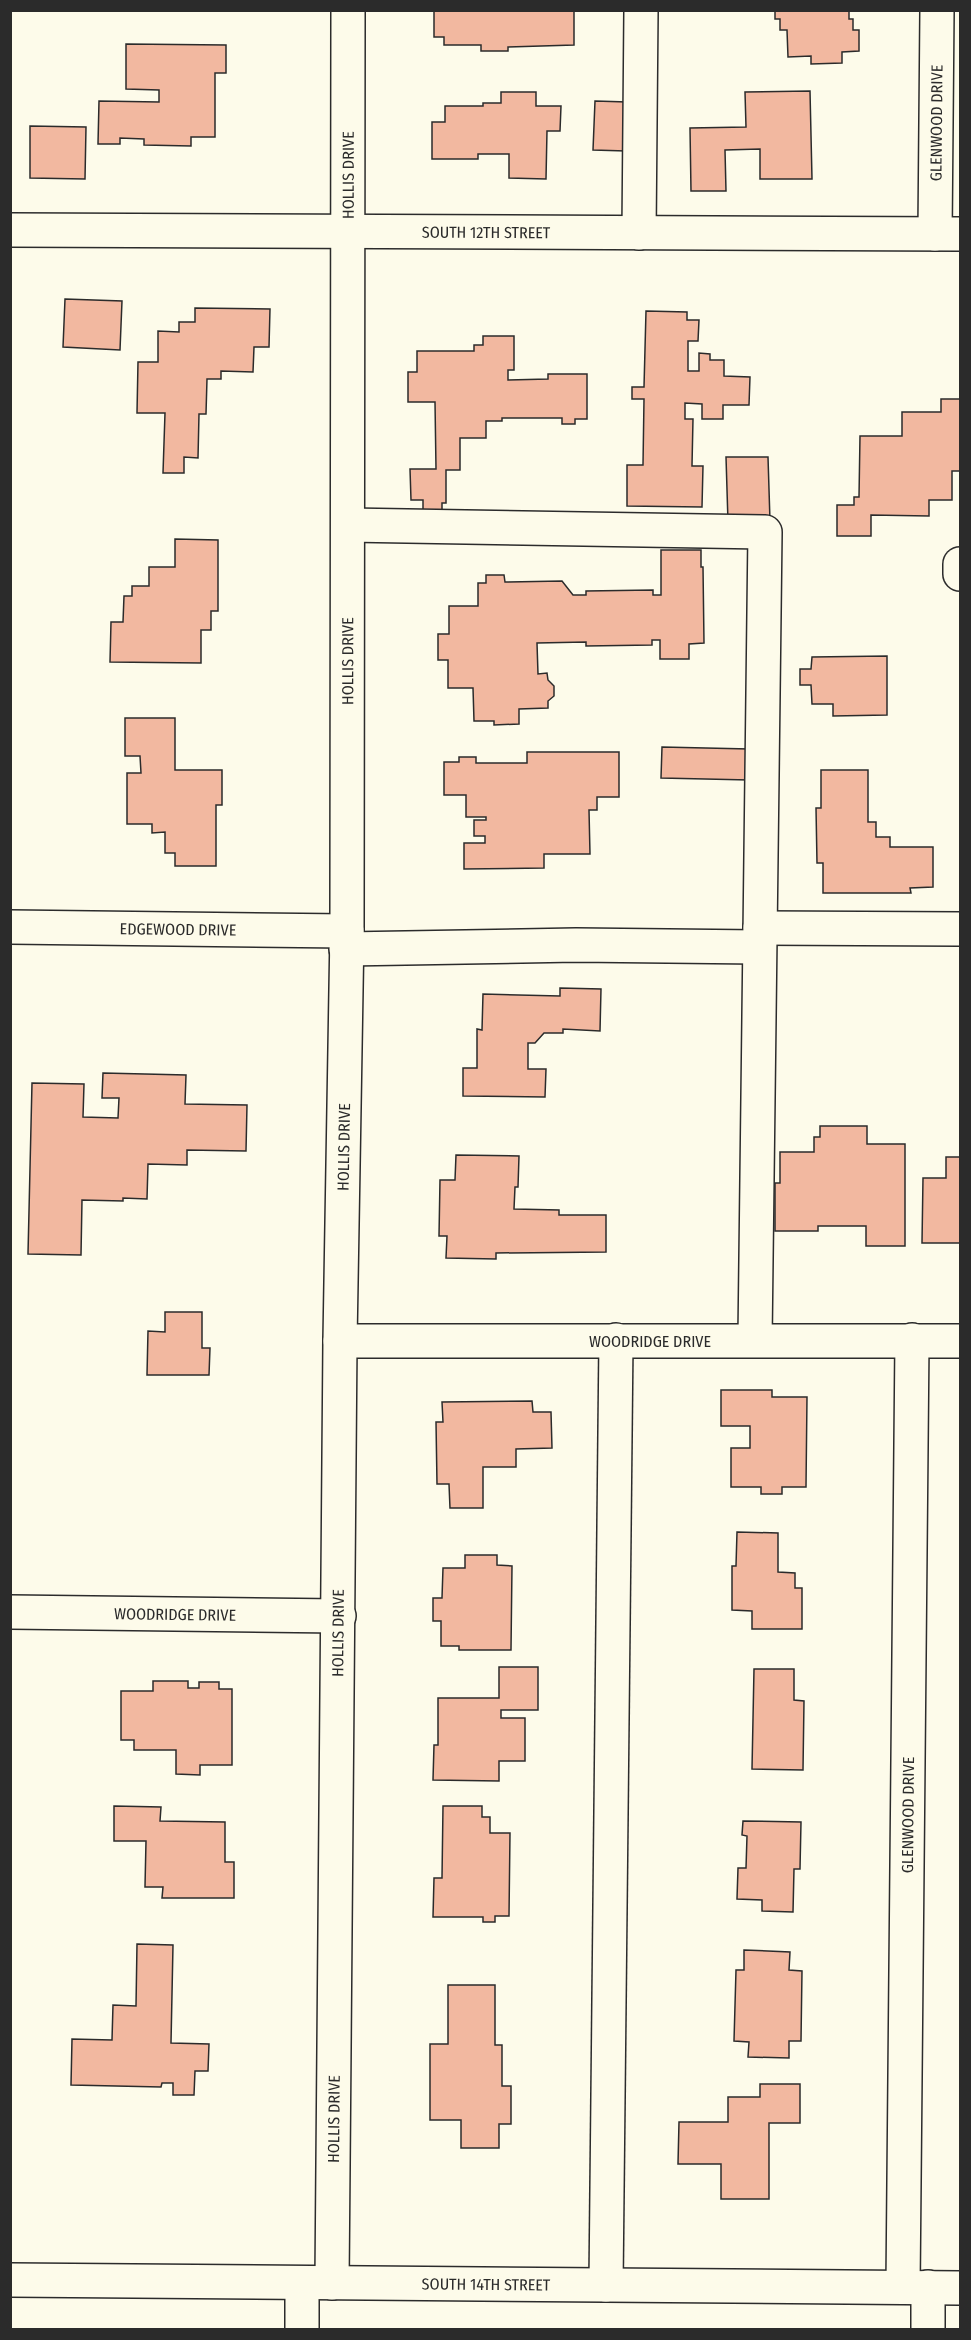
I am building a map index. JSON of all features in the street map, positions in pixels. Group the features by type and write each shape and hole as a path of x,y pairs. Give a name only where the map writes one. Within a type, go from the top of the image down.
{"street":[{"name":"HOLLIS DRIVE","path":"302,2330 317,2283 339,1616 340,1341 346,940 348,10"},
{"path":"639,233 641,10"},
{"name":"GLENWOOD DRIVE","path":"937,10 948,234"},
{"name":"SOUTH 12TH STREET","path":"10,230 948,234"},
{"path":"348,525 765,532 754,1340"},
{"path":"960,564 960,574"},
{"name":"EDGEWOOD DRIVE","path":"10,927 346,940 576,945 960,929"},
{"path":"606,2285 616,1340"},
{"name":"GLENWOOD DRIVE","path":"912,1340 916,2287 928,2330"},
{"name":"WOODRIDGE DRIVE","path":"340,1341 960,1341"},
{"name":"WOODRIDGE DRIVE","path":"10,1612 339,1616"},
{"name":"SOUTH 14TH STREET","path":"10,2280 960,2288"}],"building":[{"path":"434,10 574,10 574,45 508,47 508,51 481,51 481,45 444,45 444,37 434,37"},
{"path":"775,10 849,10 849,19 853,19 853,30 859,30 859,51 842,52 842,63 811,64 811,56 788,57 787,30 780,30 780,19 775,19"},
{"path":"126,44 226,45 226,73 215,73 215,137 191,137 191,146 144,145 144,139 120,138 120,144 98,144 99,101 159,102 159,90 126,89"},
{"path":"810,91 812,179 760,179 760,149 725,150 726,191 691,191 690,128 746,127 745,92"},
{"path":"501,92 536,92 536,106 561,106 560,131 547,131 546,179 509,178 509,154 478,154 478,159 432,159 432,122 445,122 445,106 483,106 483,103 501,103"},
{"path":"595,101 627,102 626,151 593,150"},
{"path":"30,126 86,127 85,179 30,178"},
{"path":"65,299 122,301 120,350 63,347"},
{"path":"195,308 270,309 269,347 254,347 253,372 221,371 221,379 207,379 206,414 199,414 198,458 184,457 184,473 163,473 165,413 137,413 138,362 158,362 158,331 179,332 179,322 195,322"},
{"path":"646,311 687,312 687,320 699,320 698,341 688,341 688,371 699,371 699,353 710,354 710,360 724,360 724,376 750,377 749,405 723,405 723,419 702,419 702,404 685,403 685,419 693,419 692,466 703,466 702,507 627,506 627,465 643,465 644,399 632,399 632,387 644,387"},
{"path":"483,336 514,336 514,370 508,370 508,380 548,379 548,374 587,374 587,419 575,419 575,424 562,424 562,418 502,418 502,421 486,421 486,438 460,438 460,470 446,470 446,503 442,503 442,514 423,514 423,500 411,500 410,469 436,469 435,402 408,402 408,372 417,372 417,351 474,351 474,345 483,345"},
{"path":"941,399 960,399 960,471 952,471 952,500 929,500 929,516 871,515 871,536 837,536 837,505 854,505 854,497 859,497 860,436 902,436 902,412 941,412"},
{"path":"726,457 768,457 770,521 728,522"},
{"path":"175,539 218,540 218,611 211,611 211,630 201,630 201,663 110,662 111,622 123,622 124,596 132,596 132,586 149,586 149,567 175,567"},
{"path":"661,550 701,550 704,643 689,644 689,659 660,659 660,640 652,640 652,645 586,646 586,642 537,643 538,674 547,673 548,680 554,686 554,696 548,701 548,708 519,709 519,724 494,725 494,721 474,721 473,688 448,688 448,660 438,660 438,634 449,634 449,606 478,606 478,583 486,583 486,575 504,575 505,582 562,581 573,595 586,595 586,591 653,590 653,595 661,595"},
{"path":"887,656 887,715 833,716 833,704 812,704 811,685 800,685 800,669 811,669 812,657"},
{"path":"125,718 175,718 175,770 222,770 222,805 216,805 216,866 175,866 175,853 165,853 165,832 152,833 152,824 127,824 127,773 141,773 140,756 125,756"},
{"path":"662,747 749,749 749,780 661,778"},
{"path":"527,752 619,752 619,797 597,797 597,810 589,810 590,854 544,854 544,868 464,869 464,843 485,843 485,836 474,836 474,820 486,820 486,817 466,817 466,795 444,795 444,762 459,762 459,757 476,757 476,763 527,763"},
{"path":"821,770 868,770 868,822 876,822 876,837 890,837 890,847 933,847 933,887 910,888 911,893 823,893 823,863 817,863 816,808 821,808"},
{"path":"560,988 601,989 600,1031 563,1029 563,1033 544,1033 535,1043 528,1043 528,1069 546,1069 545,1097 463,1096 463,1068 477,1068 477,1029 482,1030 483,994 560,996"},
{"path":"103,1073 186,1075 185,1104 247,1105 246,1151 187,1150 187,1165 148,1164 147,1199 82,1200 81,1255 28,1254 32,1083 84,1084 83,1117 118,1118 119,1098 102,1098"},
{"path":"820,1126 867,1126 867,1144 905,1144 905,1246 866,1246 866,1226 818,1226 818,1231 775,1231 775,1183 780,1183 780,1152 814,1152 814,1137 820,1137"},
{"path":"456,1155 519,1156 518,1187 515,1187 514,1209 559,1210 559,1215 606,1215 606,1252 496,1253 496,1259 446,1258 447,1236 439,1236 440,1180 455,1180"},
{"path":"946,1157 960,1157 960,1243 922,1243 923,1178 946,1178"},
{"path":"165,1312 202,1312 202,1348 210,1348 209,1375 147,1375 148,1331 165,1332"},
{"path":"721,1390 772,1390 772,1397 807,1397 806,1487 782,1487 782,1494 761,1494 761,1487 731,1487 731,1448 750,1448 750,1426 721,1426"},
{"path":"532,1401 533,1412 551,1412 552,1448 516,1449 516,1467 483,1467 483,1508 450,1508 449,1484 437,1484 436,1422 443,1422 442,1402"},
{"path":"737,1532 778,1533 778,1572 795,1573 795,1588 802,1588 802,1629 752,1629 752,1611 732,1610 732,1566 736,1566"},
{"path":"465,1555 497,1555 497,1565 512,1566 511,1650 459,1650 459,1646 441,1646 441,1621 433,1621 433,1598 442,1598 443,1568 465,1568"},
{"path":"499,1667 538,1667 538,1710 501,1710 501,1718 525,1718 525,1761 499,1761 499,1781 433,1780 434,1745 438,1745 438,1698 499,1698"},
{"path":"754,1669 794,1669 794,1700 804,1701 803,1770 752,1769"},
{"path":"153,1681 188,1681 188,1688 199,1688 199,1682 219,1682 219,1689 232,1689 232,1765 200,1765 200,1775 176,1774 176,1750 134,1750 134,1740 121,1740 121,1691 153,1691"},
{"path":"114,1806 161,1807 160,1821 225,1822 225,1862 234,1862 234,1898 162,1898 163,1887 145,1887 146,1841 114,1841"},
{"path":"443,1806 482,1806 482,1817 490,1817 490,1833 510,1833 509,1916 495,1916 495,1922 483,1922 483,1917 433,1917 434,1878 442,1878"},
{"path":"743,1821 801,1822 800,1869 794,1869 793,1912 762,1911 762,1900 737,1899 738,1868 746,1868 747,1836 742,1835"},
{"path":"137,1944 173,1945 171,2043 209,2044 208,2071 195,2071 194,2095 173,2095 173,2083 162,2083 161,2087 71,2085 72,2039 112,2040 113,2005 136,2006"},
{"path":"744,1950 790,1952 789,1970 802,1971 801,2041 789,2041 789,2058 748,2057 749,2042 734,2041 736,1970 744,1970"},
{"path":"448,1985 495,1985 495,2045 502,2045 502,2086 511,2086 511,2124 499,2124 499,2148 461,2148 461,2120 430,2120 430,2044 448,2044"},
{"path":"760,2084 800,2084 800,2123 769,2123 769,2199 721,2199 721,2164 678,2164 679,2122 728,2122 728,2097 760,2097"}]}
